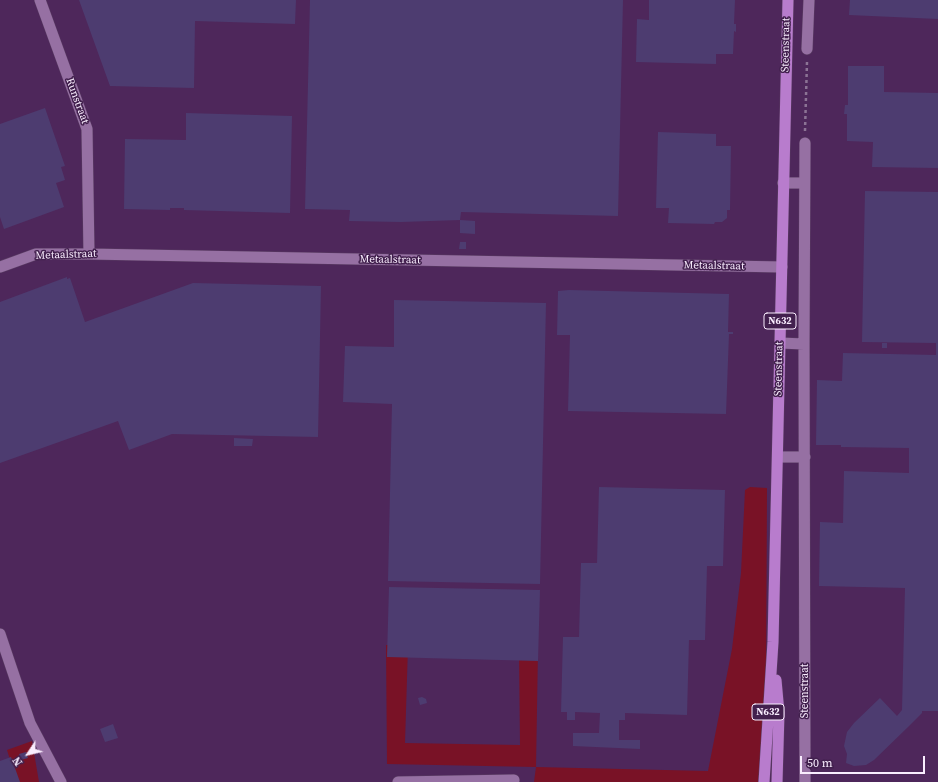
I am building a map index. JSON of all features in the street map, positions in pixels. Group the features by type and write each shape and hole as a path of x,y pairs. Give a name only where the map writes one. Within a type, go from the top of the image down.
{"main road":[{"name":"Steenstraat","path":"764,782 773,642 788,0"},
{"name":"Steenstraat","path":"773,642 779,713 777,782"}],"street":[{"name":"Runstraat","path":"40,0 87,129 89,254"},
{"name":"Steenstraat","path":"807,49 809,0"},
{"name":"Steenstraat","path":"805,143 805,782"},
{"path":"783,183 804,183"},
{"name":"Metaalstraat","path":"0,267 36,254 782,267"},
{"path":"780,343 804,344"},
{"path":"778,457 805,457"},
{"path":"0,634 30,723 61,782"},
{"path":"398,782 514,780"}],"path":[{"path":"805,143 807,49"}],"shaded area":[{"path":"0,0 938,0 938,782 0,782"},
{"path":"750,487 767,488 766,682 759,782 534,782 536,767 708,771 732,649 741,573 745,490"},
{"path":"386,645 408,646 405,743 520,745 519,650 538,650 536,767 387,764"},
{"path":"32,741 39,782 17,782 7,750"}],"building":[{"path":"79,0 296,0 295,24 195,21 194,88 110,86"},
{"path":"310,0 623,0 618,216 461,212 460,220 401,222 349,221 350,210 305,209"},
{"path":"649,0 735,0 734,24 736,24 736,32 734,31 733,54 716,54 716,64 636,62 637,19 649,20"},
{"path":"850,0 938,0 938,19 849,15"},
{"path":"848,66 884,66 884,92 938,93 938,168 872,167 873,142 847,141 847,114 844,114 845,105 848,105"},
{"path":"45,108 65,166 61,167 65,180 56,183 64,207 4,229 0,217 0,124"},
{"path":"186,113 292,116 290,213 184,210 184,208 170,208 170,210 124,209 125,139 186,140"},
{"path":"658,132 716,134 716,146 731,146 730,210 727,210 727,218 722,222 715,222 714,224 668,223 669,208 656,208"},
{"path":"865,191 938,192 938,711 922,711 922,713 874,760 866,765 854,766 846,763 847,754 844,746 847,732 854,723 880,698 897,716 902,710 905,588 819,586 820,522 843,523 844,471 909,473 909,448 816,445 817,380 842,381 843,353 936,355 936,343 862,342"},
{"path":"460,220 475,221 475,234 460,233"},
{"path":"460,242 466,242 466,249 459,249"},
{"path":"67,277 67,279 70,278 85,322 193,283 321,286 318,437 172,434 129,450 118,421 0,463 0,302"},
{"path":"558,291 729,294 728,332 733,332 733,334 729,334 726,414 568,411 570,335 557,335"},
{"path":"394,300 546,303 540,584 388,581 392,404 343,402 345,346 394,347"},
{"path":"882,343 887,343 887,348 882,348"},
{"path":"234,438 253,439 252,446 234,446"},
{"path":"599,487 725,490 723,566 707,566 705,640 689,640 687,715 625,713 625,720 619,720 619,740 640,740 640,749 573,746 573,733 599,733 600,713 575,712 575,720 567,720 567,712 561,712 563,637 579,637 581,563 597,563"},
{"path":"389,587 540,590 538,661 387,657"},
{"path":"422,697 426,699 427,703 420,705 418,698"},
{"path":"113,724 118,738 105,742 100,729"},
{"path":"26,752 28,758 21,760 19,754"},
{"path":"11,757 20,782 0,782 0,761"}]}
